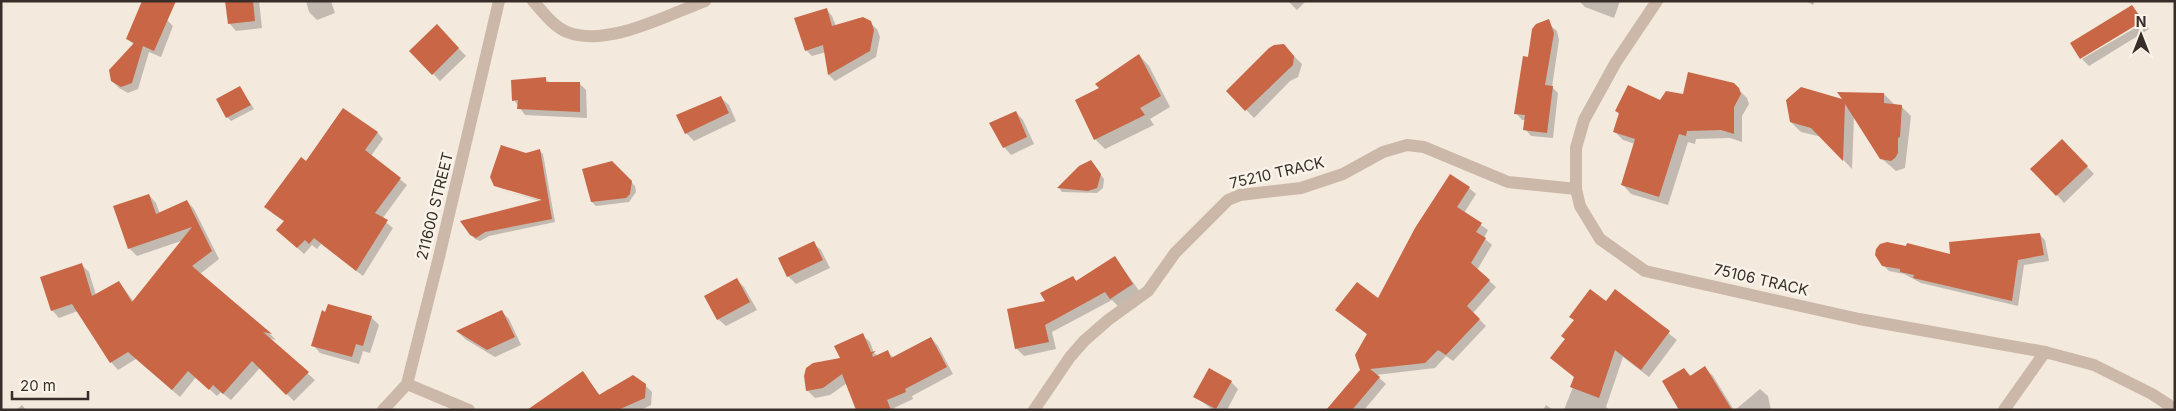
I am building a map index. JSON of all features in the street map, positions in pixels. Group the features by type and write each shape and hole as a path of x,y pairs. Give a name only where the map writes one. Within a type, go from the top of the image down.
{"street":[{"name":"211600 STREET","path":"383,410 406,384 439,257 499,1"},
{"path":"533,1 553,22 567,32 599,36 617,33 705,1"},
{"name":"75106 TRACK","path":"1657,1 1616,62 1584,120 1576,148 1576,189 1580,206 1600,239 1645,271 1859,319 2045,352 2094,365 2152,394 2175,409"},
{"name":"75210 TRACK","path":"1034,410 1070,357 1084,341 1108,320 1148,291 1175,253 1228,200 1240,195 1301,188 1343,174 1383,152 1407,145 1424,147 1508,182 1576,189"},
{"path":"2004,410 2045,352"},
{"path":"406,384 469,410"}],"building":[{"path":"142,1 176,1 154,51 143,46 132,83 121,87 111,81 109,70 134,43 126,39"},
{"path":"225,1 253,1 255,21 228,24"},
{"path":"2132,5 2143,21 2080,59 2070,43"},
{"path":"827,8 832,26 863,17 871,21 874,30 870,51 828,75 823,45 805,51 794,18"},
{"path":"1549,19 1554,33 1545,85 1553,86 1547,133 1523,130 1525,115 1514,114 1523,56 1528,57 1532,29 1536,24"},
{"path":"437,24 459,48 432,75 409,51"},
{"path":"1284,44 1294,56 1293,65 1245,111 1226,91 1269,48 1274,45"},
{"path":"1139,54 1161,96 1140,108 1145,115 1094,140 1075,100 1099,88 1095,84"},
{"path":"1688,72 1734,83 1739,88 1741,94 1734,107 1734,134 1721,130 1687,131 1686,136 1679,134 1659,197 1621,185 1635,139 1613,132 1619,113 1615,111 1628,85 1660,100 1666,91 1683,94"},
{"path":"546,77 546,82 580,82 580,112 517,109 518,100 512,101 511,80"},
{"path":"240,86 251,105 226,118 216,99"},
{"path":"1801,87 1842,99 1837,92 1884,93 1884,103 1902,105 1898,153 1895,158 1891,161 1880,159 1845,104 1843,161 1811,128 1790,122 1786,100"},
{"path":"721,96 729,113 685,134 676,115"},
{"path":"343,108 378,132 365,150 401,178 375,213 388,220 356,271 314,238 309,244 305,240 297,248 276,230 284,221 264,207 301,157 306,161"},
{"path":"1016,111 1027,137 1003,148 989,123"},
{"path":"2062,139 2088,166 2056,196 2030,169"},
{"path":"501,145 526,153 540,149 552,219 485,232 476,238 470,235 460,221 542,200 494,186 490,177"},
{"path":"1091,160 1101,174 1097,188 1088,191 1057,188 1079,166"},
{"path":"612,161 632,181 630,194 626,198 591,202 582,169"},
{"path":"1450,174 1470,187 1457,207 1482,223 1476,232 1486,238 1471,263 1490,280 1467,306 1480,319 1446,355 1438,350 1425,363 1370,369 1380,377 1352,410 1326,410 1360,370 1355,355 1367,334 1335,310 1357,282 1378,298 1415,228"},
{"path":"149,194 156,214 187,200 212,251 192,266 272,334 263,332 309,372 286,395 252,361 223,394 213,385 209,390 188,371 172,390 128,352 110,363 72,304 51,311 40,277 82,263 92,296 119,281 132,302 192,227 128,249 113,206"},
{"path":"2040,233 2044,255 2018,260 2012,301 1913,278 1914,275 1900,272 1900,269 1882,266 1875,255 1876,249 1880,244 1887,242 1906,246 1907,243 1950,254 1949,242"},
{"path":"814,241 823,260 787,277 778,258"},
{"path":"1115,256 1133,284 1110,299 1105,292 1045,325 1049,342 1015,349 1007,309 1045,301 1040,293 1073,276 1076,281"},
{"path":"737,278 750,302 717,320 704,296"},
{"path":"1590,289 1606,301 1615,289 1670,331 1641,370 1615,350 1599,398 1570,387 1574,377 1550,358 1565,339 1561,336 1574,320 1569,317"},
{"path":"328,304 372,316 363,346 356,344 352,357 311,346 322,310 325,312"},
{"path":"502,310 515,337 487,350 456,331"},
{"path":"863,333 871,352 876,351 872,354 873,357 888,350 891,358 931,337 947,367 905,389 906,392 887,400 891,410 856,410 842,374 823,388 806,391 804,376 806,368 813,363 840,358 834,346"},
{"path":"1705,366 1732,410 1679,410 1662,381 1684,368 1690,376"},
{"path":"1209,368 1232,381 1216,409 1193,397"},
{"path":"583,371 599,395 633,375 646,384 645,398 618,410 527,410"}]}
